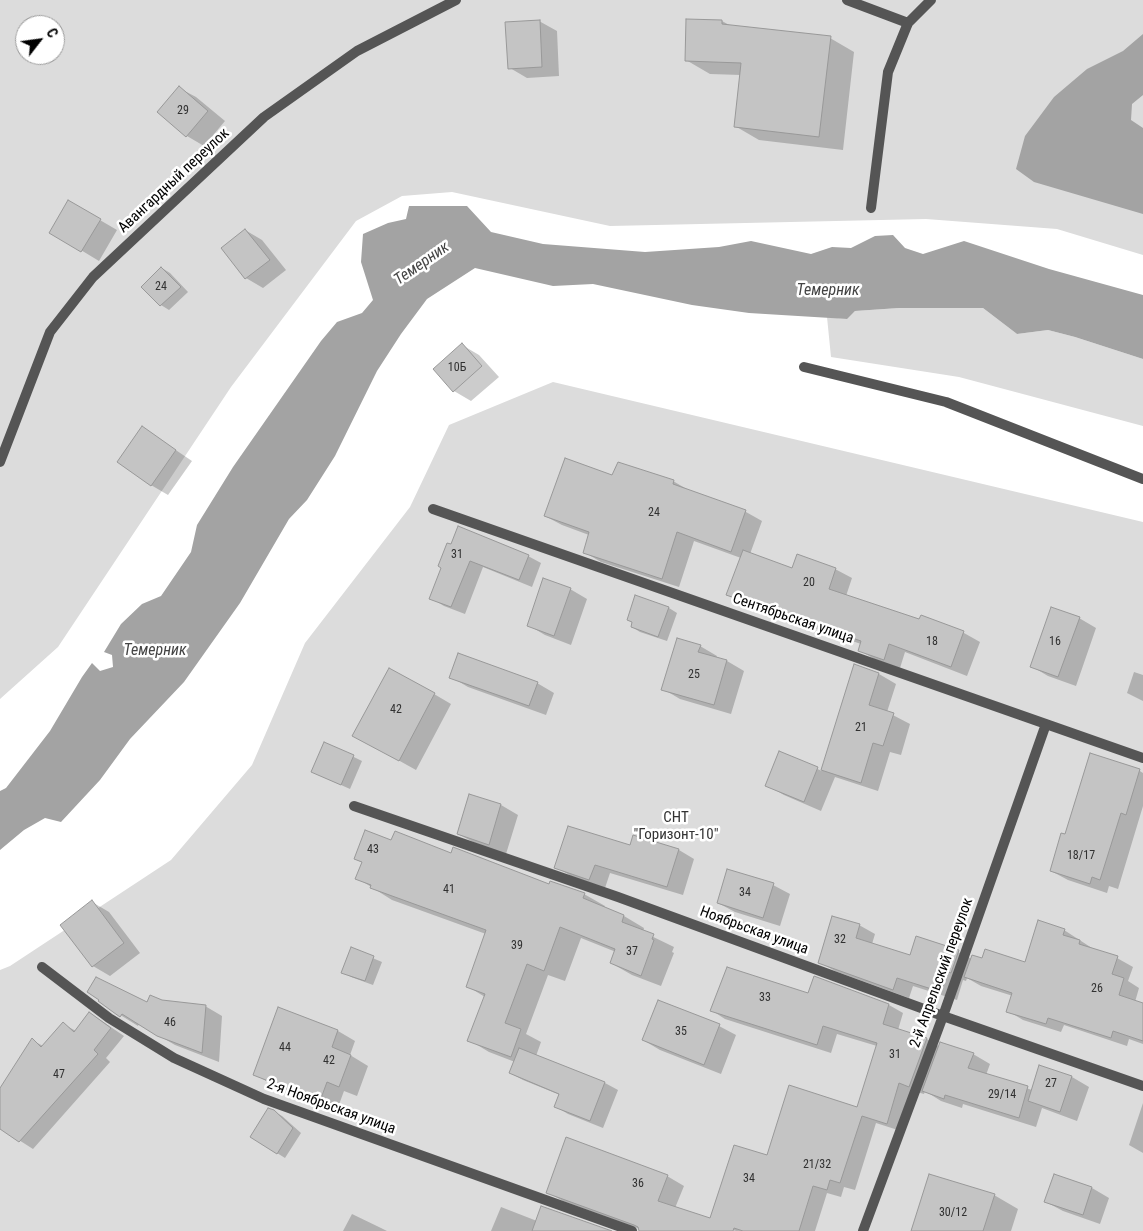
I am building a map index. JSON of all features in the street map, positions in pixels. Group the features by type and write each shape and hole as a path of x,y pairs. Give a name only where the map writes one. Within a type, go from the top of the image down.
{"street":[{"name":"Авангардный переулок","path":"0,462 50,332 94,277 264,117 357,51 456,0"},
{"path":"847,0 908,23"},
{"path":"870,208 888,72 908,23 931,0"},
{"path":"804,367 946,402 1143,478"},
{"name":"Сентябрьская улица","path":"433,509 1143,758"},
{"name":"2-й Апрельский переулок","path":"864,1231 943,1016 1046,724"},
{"name":"Ноябрьская улица","path":"354,806 618,897 943,1016 1143,1086"},
{"name":"2-я Ноябрьская улица","path":"42,967 109,1018 174,1058 264,1099 632,1231"}],"green space":[{"path":"0,0 1143,0 1143,255 1057,229 926,219 610,226 452,192 402,196 356,221 231,387 58,647 0,699"},
{"path":"899,308 983,308 1017,334 1048,330 1143,359 1143,426 959,377 831,357 827,317 846,319 855,311"},
{"name":"СНТ \"Горизонт-10\"","path":"553,382 1143,522 1143,1231 0,1231 0,970 10,966 171,860 252,765 305,643 410,507 449,425"}],"water":[{"path":"1143,34 1143,95 1132,104 1131,120 1143,128 1143,214 1034,182 1016,169 1025,136 1054,97 1087,69 1123,51"},
{"name":"Темерник","path":"409,206 467,206 491,232 543,244 645,252 719,247 751,241 811,254 832,247 851,248 875,236 893,235 905,248 923,254 964,241 1049,269 1143,295 1143,359 1048,330 1017,334 983,308 899,308 855,311 847,319 749,313 692,305 593,284 553,286 475,268 427,299 401,334 377,371 335,456 307,500 289,519 240,603 184,682 130,739 100,780 61,822 45,818 24,830 0,850 0,791 6,788 50,731 92,663 100,671 113,667 112,655 104,652 121,624 142,604 161,596 191,552 197,525 233,467 321,341 337,322 362,313 373,300 361,262 363,234 388,223 406,219"}],"building":[{"path":"686,19 722,20 722,24 831,36 819,137 734,127 741,63 685,61"},
{"path":"540,20 542,67 508,69 505,22"},
{"path":"179,86 208,111 186,137 157,112"},
{"path":"68,200 101,219 81,252 49,233"},
{"path":"245,229 270,260 245,279 221,248"},
{"path":"161,267 181,287 160,306 141,287"},
{"path":"462,343 482,366 453,392 433,369"},
{"path":"142,426 176,450 151,486 117,462"},
{"path":"565,458 612,475 618,462 674,480 673,484 746,510 731,552 677,532 662,579 583,553 589,532 544,516"},
{"path":"458,526 529,555 519,580 470,561 451,607 429,599 441,568 438,566 447,543 451,544"},
{"path":"743,550 792,568 797,554 836,568 829,589 919,619 921,615 964,631 951,667 889,644 884,660 858,651 861,641 726,595"},
{"path":"543,578 571,588 554,636 527,626"},
{"path":"635,595 669,607 658,637 631,627 632,622 627,620"},
{"path":"1051,607 1080,617 1058,677 1030,667"},
{"path":"677,638 701,645 698,652 727,660 714,705 661,690"},
{"path":"458,653 538,682 529,706 449,678"},
{"path":"854,664 879,673 869,705 894,713 883,746 873,743 861,783 821,770"},
{"path":"389,668 435,693 399,761 352,736"},
{"path":"324,742 354,755 341,785 311,772"},
{"path":"779,751 818,767 804,802 765,786"},
{"path":"1090,753 1140,769 1126,815 1121,813 1100,880 1092,877 1090,884 1050,871 1061,833 1065,834"},
{"path":"469,794 501,804 489,845 457,834"},
{"path":"568,826 630,845 633,835 679,849 667,887 595,865 589,880 554,868"},
{"path":"365,830 391,840 395,831 451,853 453,847 549,884 550,881 585,893 583,898 624,915 622,922 654,934 652,939 654,940 641,976 610,963 615,949 560,927 544,971 527,964 505,1023 521,1029 511,1057 467,1041 485,994 466,987 486,930 370,888 371,885 355,879 362,862 354,859"},
{"path":"727,869 774,883 763,918 717,903"},
{"path":"92,900 124,943 92,967 60,925"},
{"path":"832,916 860,924 856,938 910,955 916,936 959,950 951,973 948,972 941,992 897,978 893,990 818,963"},
{"path":"1038,920 1065,929 1063,935 1080,940 1079,944 1118,956 1112,974 1124,978 1119,995 1143,1003 1143,1041 1113,1031 1111,1038 1048,1018 1046,1024 1006,1012 1012,993 964,977 972,955 982,958 985,949 1025,962"},
{"path":"351,947 374,956 365,981 341,973"},
{"path":"727,967 808,993 814,976 889,1004 883,1024 927,1038 909,1087 899,1083 887,1124 862,1116 840,1183 830,1180 827,1190 813,1186 799,1231 743,1231 734,1228 733,1231 639,1231 638,1227 634,1225 546,1193 566,1137 668,1175 658,1201 710,1218 734,1145 767,1155 789,1085 857,1107 877,1043 823,1026 817,1045 710,1011"},
{"path":"96,977 147,1002 150,995 162,1000 206,1005 202,1053 157,1036 122,1014 120,1017 113,1012 87,992"},
{"path":"658,1000 720,1024 704,1065 642,1040"},
{"path":"278,1007 338,1030 332,1047 351,1055 339,1087 327,1082 320,1101 253,1075"},
{"path":"89,1012 111,1028 94,1050 98,1054 19,1142 0,1129 0,1088 32,1038 41,1047 63,1022 74,1032"},
{"path":"940,1042 974,1053 968,1068 1028,1086 1019,1118 945,1095 944,1099 922,1091"},
{"path":"519,1048 605,1082 590,1121 554,1107 559,1094 509,1073"},
{"path":"1039,1065 1072,1076 1060,1112 1028,1101"},
{"path":"268,1108 274,1110 293,1128 277,1154 250,1137"},
{"path":"929,1174 995,1194 983,1231 911,1231"},
{"path":"1054,1174 1092,1187 1083,1215 1044,1202"},
{"path":"541,1206 612,1231 532,1231"}]}
